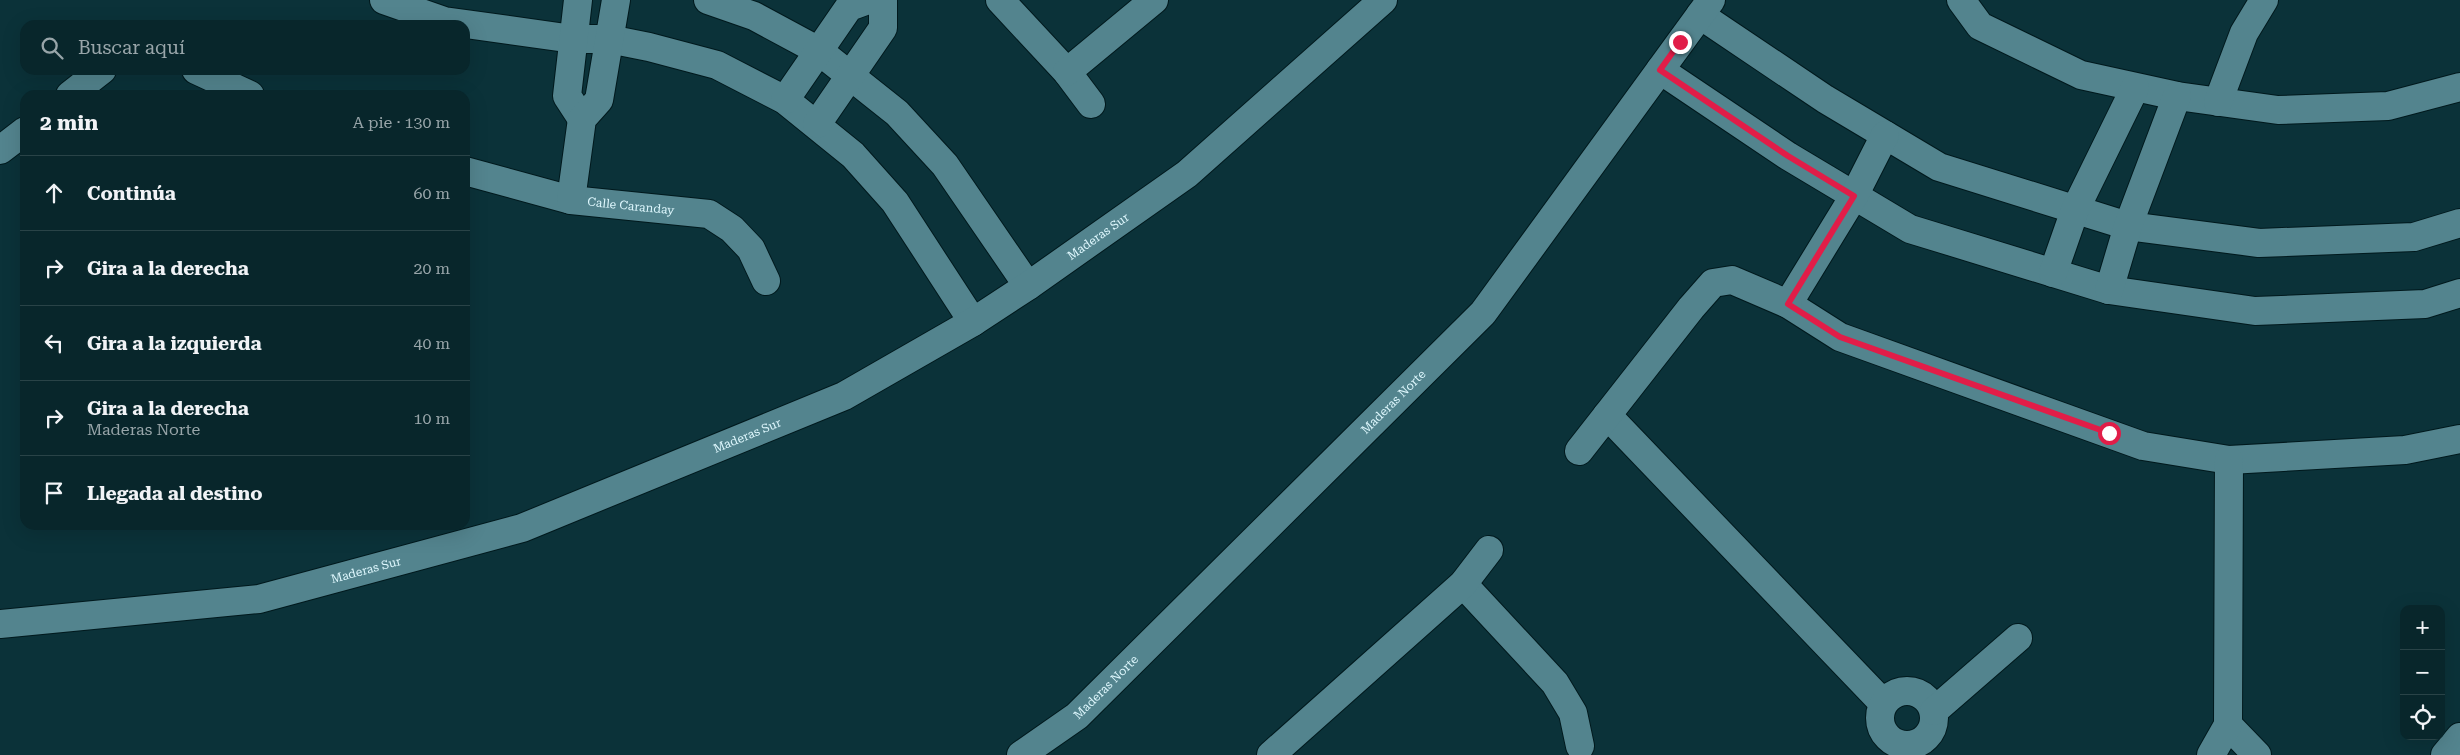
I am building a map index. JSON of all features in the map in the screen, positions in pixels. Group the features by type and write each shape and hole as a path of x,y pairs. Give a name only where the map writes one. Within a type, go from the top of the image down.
{"street":[{"path":"384,0 439,20"},
{"path":"578,0 567,96 582,118"},
{"path":"571,200 582,118 599,100 616,0"},
{"path":"708,0 754,16 818,51 897,113 945,165 1028,286"},
{"path":"786,100 849,7 868,0"},
{"path":"818,124 883,28 882,0"},
{"path":"1000,0 1067,72 1091,104"},
{"path":"1067,72 1154,0"},
{"name":"Maderas Sur","path":"0,624 259,599 522,528 844,396 973,322 1028,286 1187,174 1382,0"},
{"path":"1960,0 1980,26 2081,75 2177,96 2278,110 2388,106 2460,87"},
{"path":"2218,102 2244,33 2264,0"},
{"path":"1705,7 1825,99 1939,167 2128,226 2259,243 2414,237 2460,223"},
{"name":"Maderas Norte","path":"1021,755 1078,716 1483,313 1705,7"},
{"path":"470,25 573,39 609,39 717,65 786,100 818,124 853,155 895,202 973,322"},
{"path":"1660,70 1788,156 1910,229 2109,290 2255,311 2425,304 2460,293"},
{"path":"76,90 96,75"},
{"path":"106,90 107,75"},
{"path":"207,75 239,90"},
{"path":"2053,273 2075,210 2135,88"},
{"path":"2109,290 2128,226 2177,96"},
{"path":"0,150 20,135"},
{"path":"1788,304 1854,196 1885,135"},
{"name":"Calle Caranday","path":"470,172 571,200 709,214 732,229 751,249 766,281"},
{"path":"1579,451 1713,283 1732,280 1788,304 1840,337 2143,446 2229,460 2405,450 2460,440"},
{"path":"1606,415 1883,703"},
{"path":"2211,755 2228,726 2229,460"},
{"path":"1271,755 1463,584 1489,550"},
{"path":"1463,584 1555,683 1573,713 1580,746"},
{"path":"1934,711 2018,638"},
{"path":"1911,691 1925,697 1934,711 1932,730 1920,744 1902,746 1886,738 1878,721 1883,703 1895,692 1911,691"},
{"path":"2228,726 2257,755"},
{"path":"2445,755 2460,737"}],"route":[{"path":"1680,42 1660,70 1788,156 1854,196 1788,304 1840,337 2109,433"}]}
